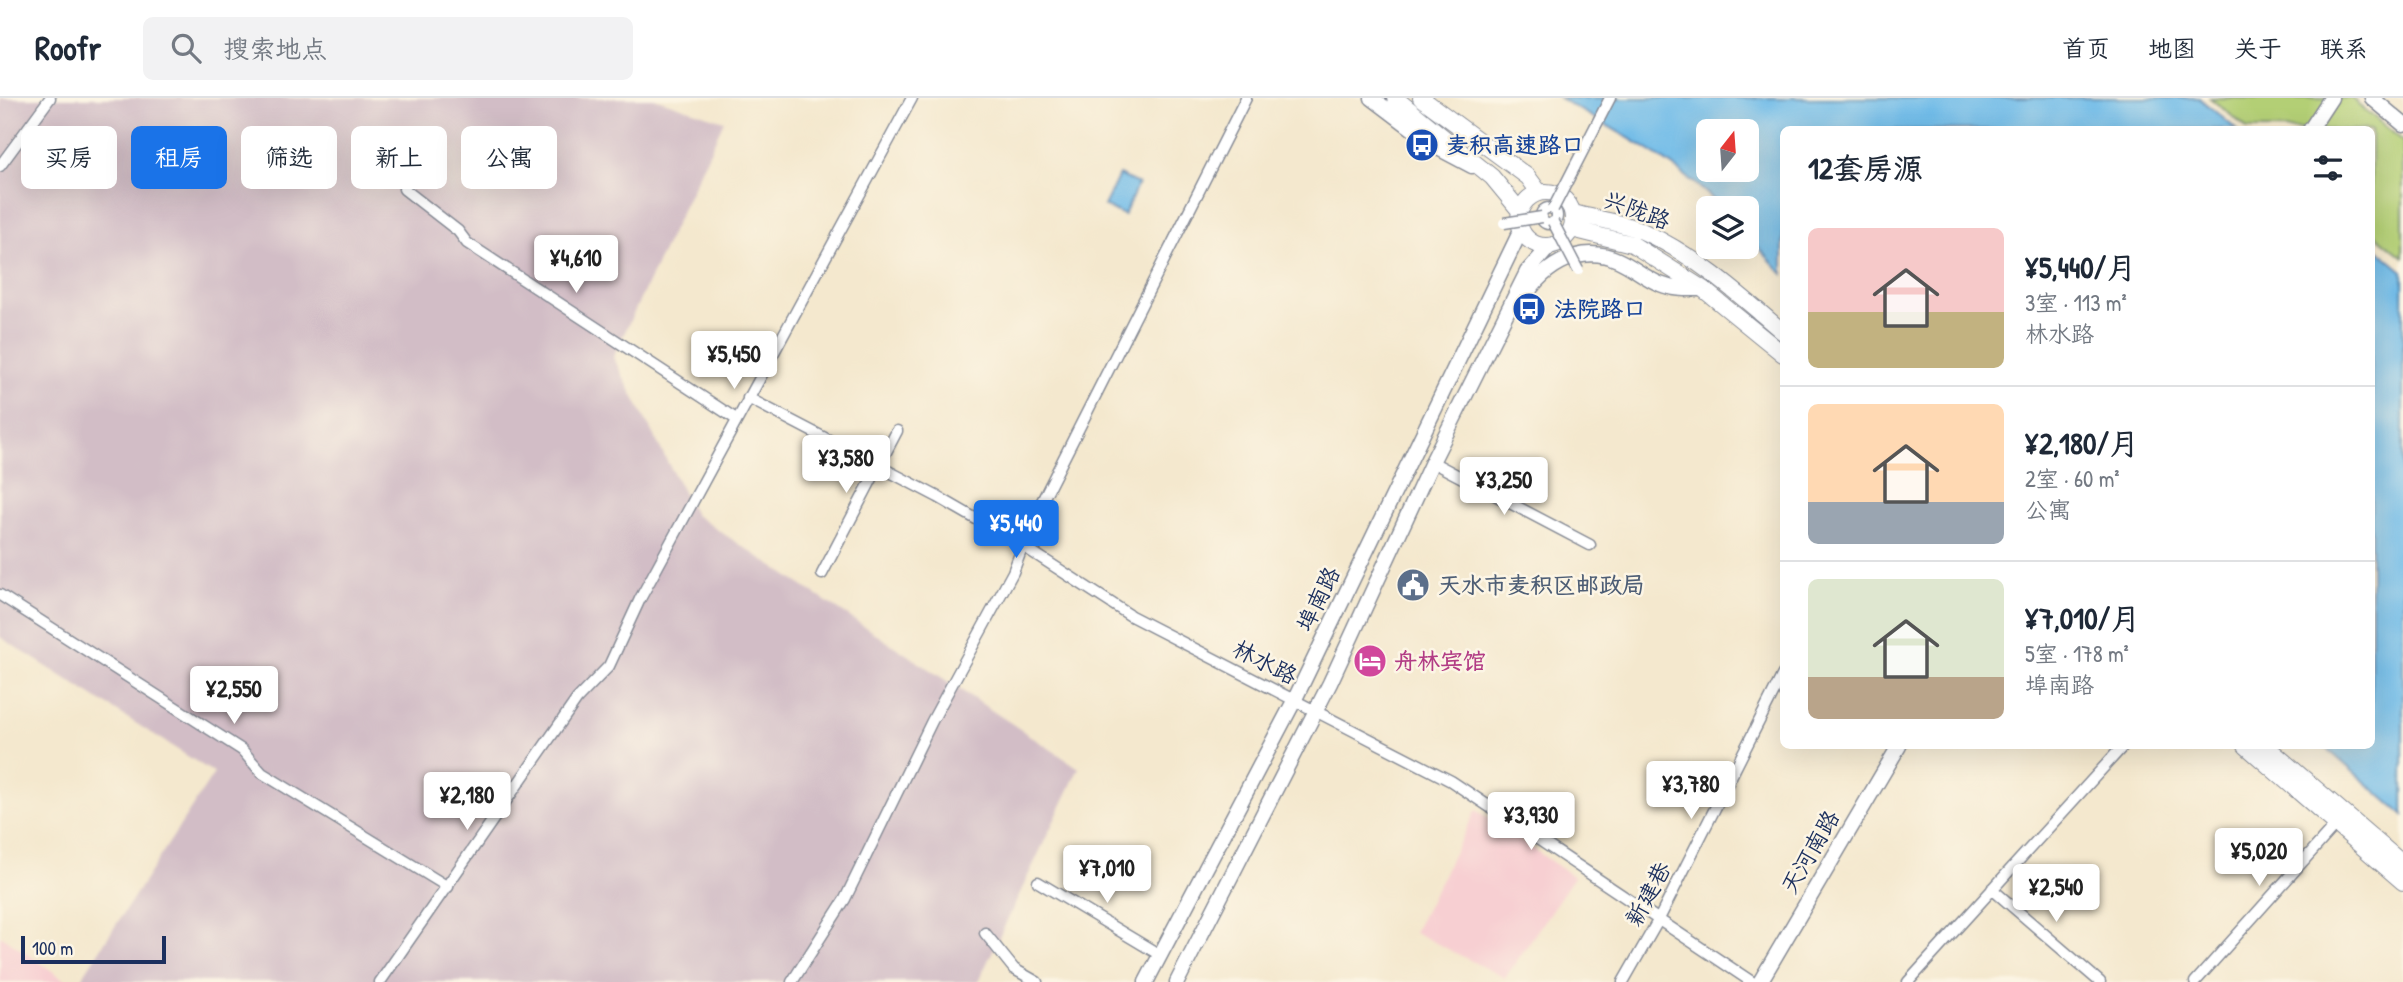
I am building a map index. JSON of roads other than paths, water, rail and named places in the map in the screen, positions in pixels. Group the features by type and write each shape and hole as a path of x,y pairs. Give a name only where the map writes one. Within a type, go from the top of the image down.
{"highway":[{"path":"1395,98 1492,177 1520,211 1521,230 1533,243 1550,246 1563,240 1572,221 1570,205 1556,194 1539,192 1531,196 1520,211"},
{"path":"1421,98 1528,177 1539,192"},
{"name":"兴陇路","path":"1572,221 1632,244 1703,289 1780,352"},
{"name":"兴陇路","path":"1572,221 1640,230 1702,265 1780,330"},
{"path":"2250,749 2403,864"},
{"path":"2269,749 2403,882"}],"main road":[{"path":"1372,98 1438,148 1492,177"},
{"path":"2313,126 2331,98"},
{"path":"2325,126 2343,98"},
{"path":"2372,98 2403,124"},
{"name":"埠南路","path":"1146,982 1294,701 1521,230"},
{"name":"埠南路","path":"1177,982 1315,711 1432,461 1527,272 1550,246"},
{"path":"1486,355 1506,331 1527,291 1538,279 1557,264 1582,253 1600,254 1618,260 1658,284 1671,288 1703,289"},
{"path":"1497,281 1510,280 1519,289"},
{"name":"天河南路","path":"1753,982 1896,749"}],"street":[{"path":"0,166 50,98"},
{"path":"380,982 578,699 609,666 640,598 912,98"},
{"path":"792,982 845,899 932,720 1013,572 1033,519 1246,98"},
{"path":"1553,209 1610,98"},
{"path":"405,189 458,231 467,243 736,419"},
{"path":"1553,209 1557,216 1553,222 1546,223 1542,217 1544,210 1553,209"},
{"path":"1504,223 1542,217"},
{"path":"1553,222 1578,270"},
{"name":"林水路","path":"748,398 879,466 1023,546 1131,616 1451,780 1753,982"},
{"path":"822,574 897,431"},
{"path":"1432,461 1590,545"},
{"path":"0,595 242,750 262,773 448,887"},
{"name":"新建巷","path":"1623,982 1659,919 1780,680"},
{"path":"1908,982 2120,749"},
{"path":"2195,982 2341,820"},
{"path":"1038,882 1160,955"},
{"path":"1992,889 2100,982"},
{"path":"985,933 1014,969 1037,982"}],"water":[{"path":"1559,98 2199,98 2232,126 1780,126 1780,271 1759,248 1759,196 1709,196 1665,161"},
{"path":"1119,175 1138,184 1124,215 1104,206"},
{"path":"2375,247 2403,271 2403,815 2327,749 2375,749"}],"place":[{"name":"麦积高速路口","path":"1422,145"},
{"name":"法院路口","path":"1529,309"},
{"name":"天水市麦积区邮政局","path":"1413,585"},
{"name":"舟林宾馆","path":"1370,661"}]}
